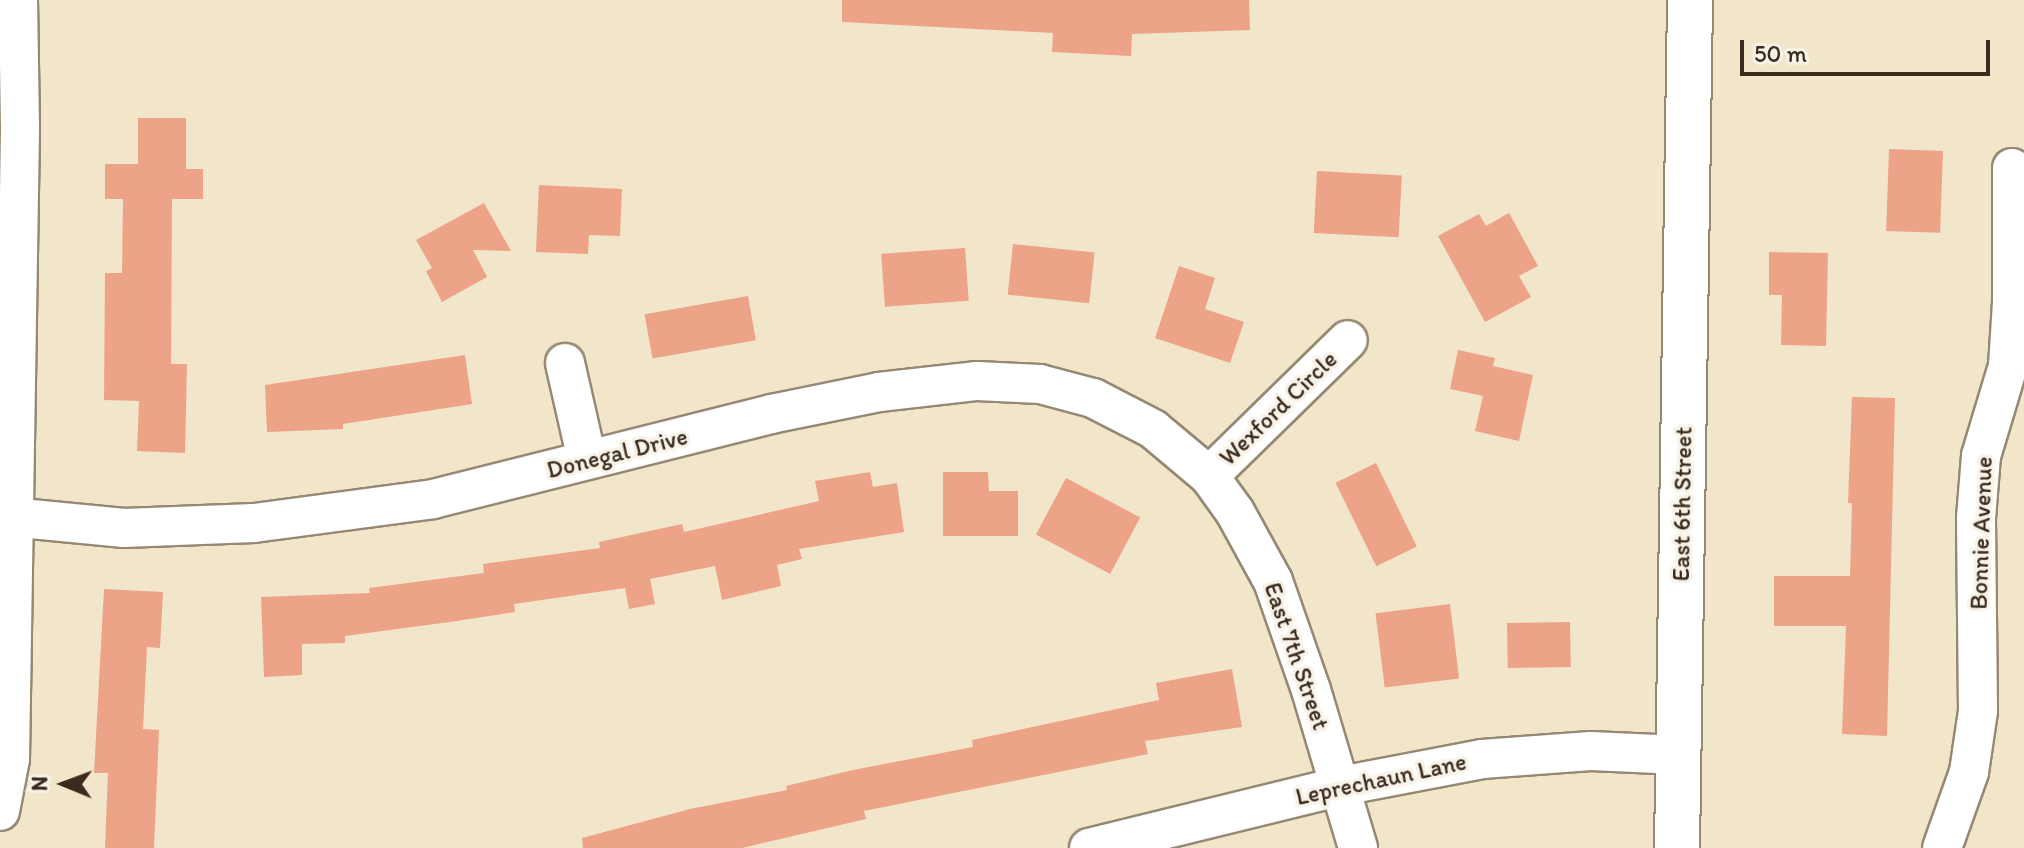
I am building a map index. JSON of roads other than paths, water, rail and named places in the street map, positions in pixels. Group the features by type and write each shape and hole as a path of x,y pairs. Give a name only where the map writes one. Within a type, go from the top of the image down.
{"main road":[{"name":"East 6th Street","path":"1677,848 1690,0"}],"street":[{"path":"0,811 10,759 6,517 20,127 18,0"},
{"name":"Bonnie Avenue","path":"1942,848 1969,772 1978,711 1976,518 1981,456 2008,366 2012,302 2012,168"},
{"name":"Wexford Circle","path":"1209,476 1348,340"},
{"path":"565,363 587,460"},
{"name":"Donegal Drive","path":"6,517 124,528 254,523 433,499 879,392 977,381 1040,384 1093,398 1153,429 1209,476"},
{"name":"East 7th Street","path":"1209,476 1235,512 1273,581 1341,786 1358,848"},
{"name":"Leprechaun Lane","path":"1089,848 1341,786 1482,759 1591,751 1679,755"}]}
